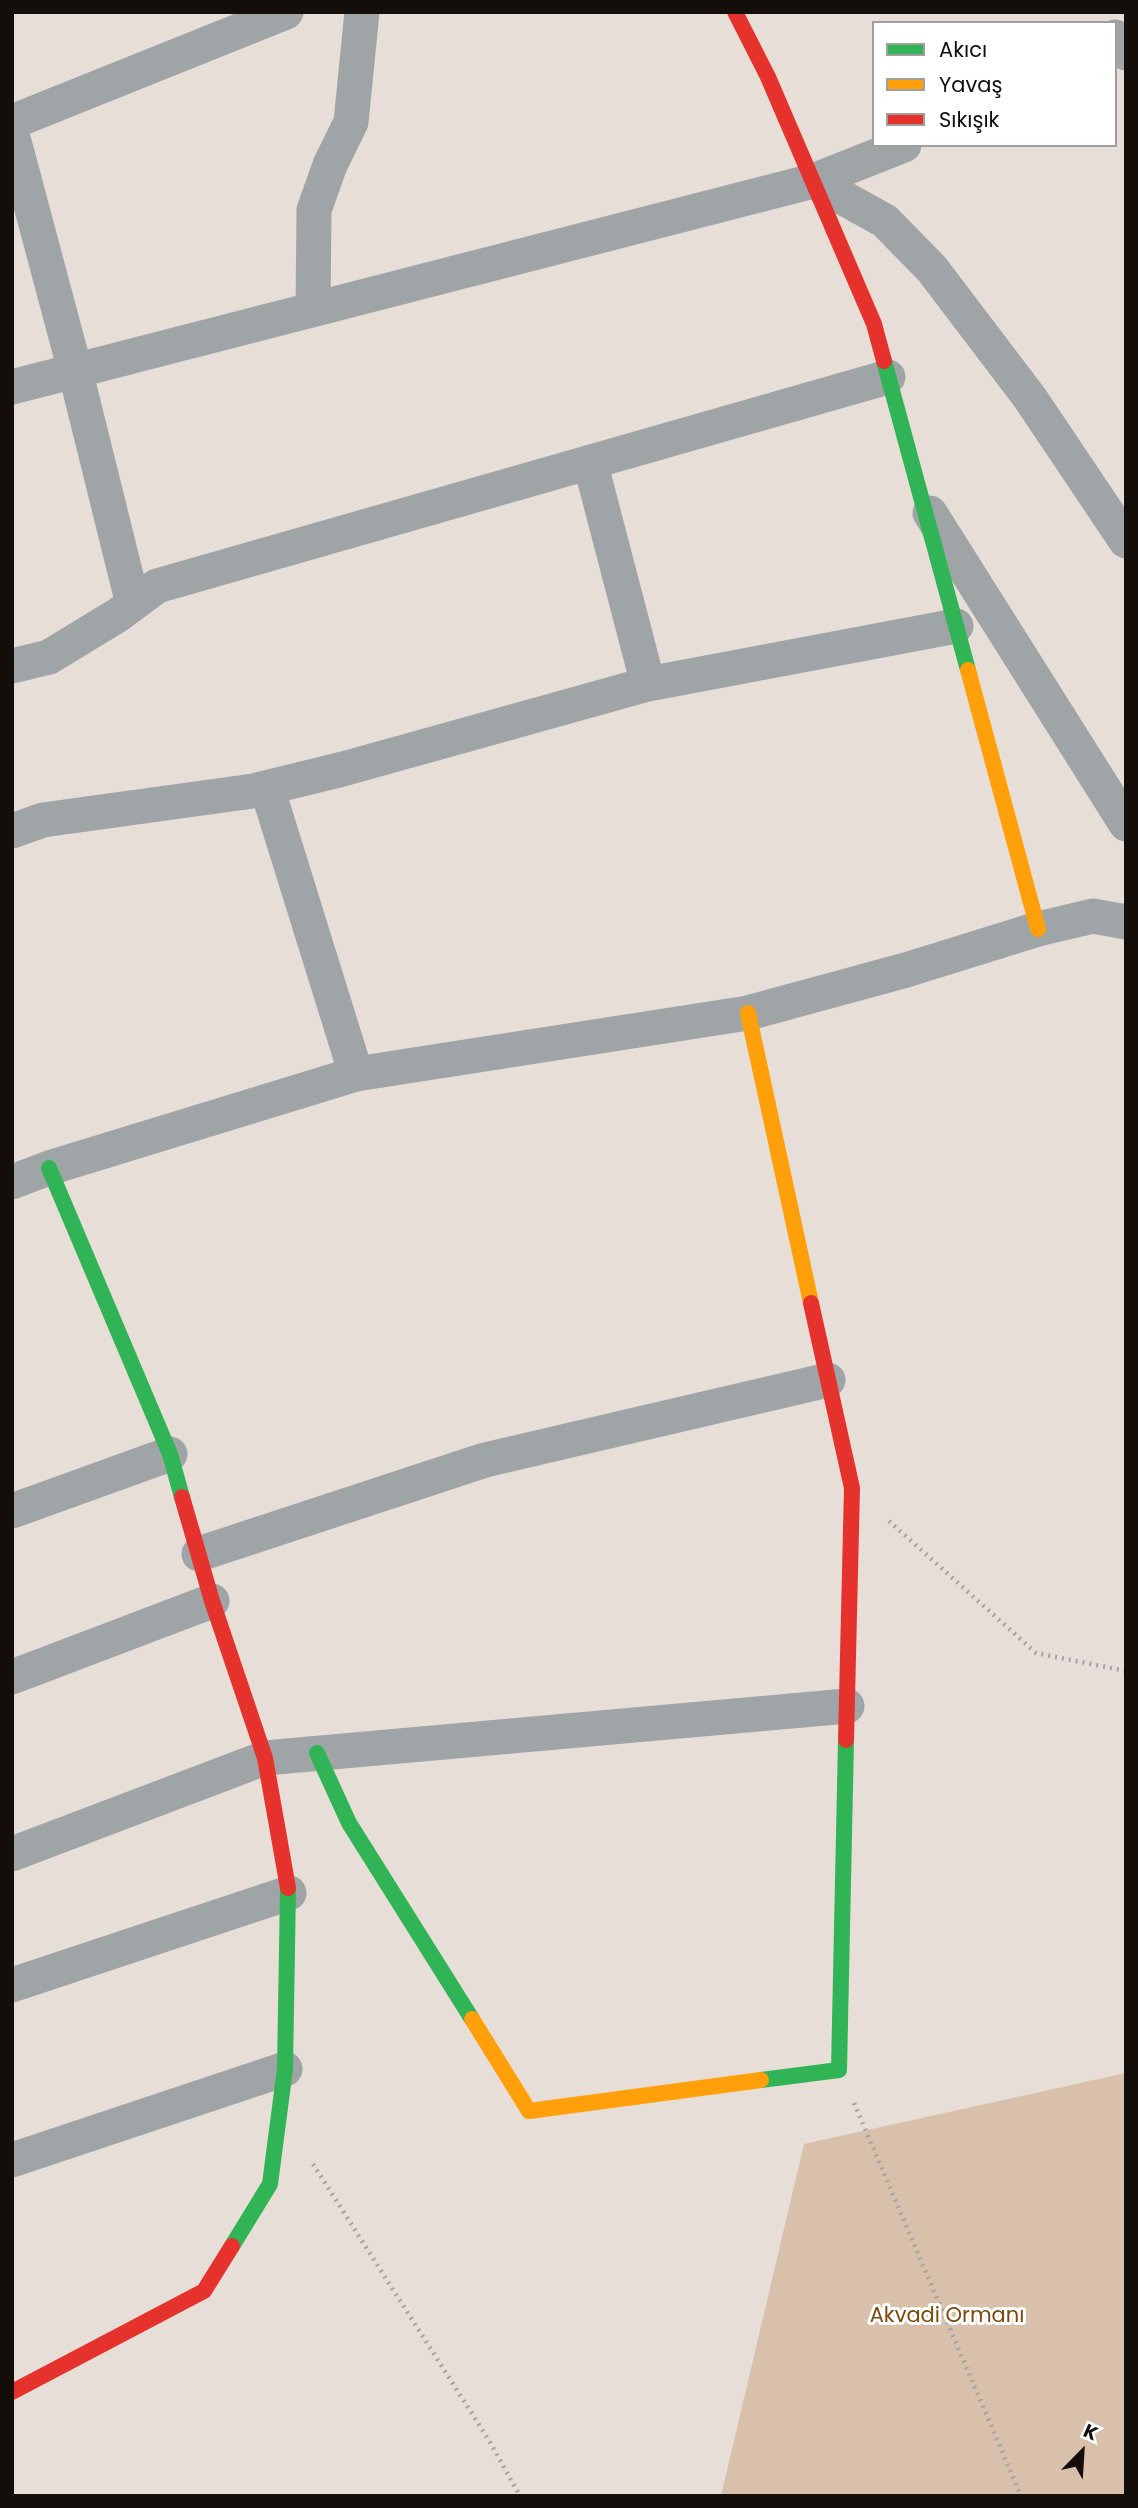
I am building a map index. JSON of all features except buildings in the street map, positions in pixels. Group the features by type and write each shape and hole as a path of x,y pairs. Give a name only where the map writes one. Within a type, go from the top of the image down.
{"street":[{"path":"12,122 286,12"},
{"path":"313,309 314,210 330,165 351,122 362,12"},
{"path":"735,12 768,77 874,324 1038,929"},
{"path":"12,134 75,370 132,604"},
{"path":"12,387 813,181 899,147"},
{"path":"813,181 885,222 932,268 1030,398 1126,541"},
{"path":"12,666 49,657 157,586 888,377"},
{"path":"590,462 648,684"},
{"path":"921,498 1126,824"},
{"path":"12,831 43,820 267,788 648,684 956,626"},
{"path":"267,788 356,1074"},
{"path":"12,1182 49,1168 356,1074 748,1013 906,970 1038,929 1093,916 1126,922"},
{"path":"317,1753 349,1823 529,2111 839,2070 852,1488 748,1013"},
{"path":"12,2392 204,2291 270,2184 285,2069 289,1893 265,1758 212,1601 170,1454 49,1168"},
{"path":"199,1554 485,1460 828,1380"},
{"path":"12,1511 170,1454"},
{"path":"12,1677 212,1601"},
{"path":"12,1854 265,1758 847,1706"},
{"path":"12,1985 289,1893"},
{"path":"12,2160 285,2069"}],"path":[{"path":"852,1488 1036,1653 1126,1671"},
{"path":"839,2070 1021,2496"},
{"path":"279,2110 490,2442 520,2496"}],"green space":[{"name":"Akvadi Ormanı","path":"1126,2073 1126,2496 721,2496 804,2144"}],"traffic: fast":[{"path":"884,361 968,670"},
{"path":"49,1168 170,1454 182,1497"},
{"path":"761,2080 839,2070 846,1740"},
{"path":"317,1753 349,1823 472,2019"},
{"path":"232,2246 270,2184 285,2069 288,1888"}],"traffic: slow":[{"path":"968,670 1038,929"},
{"path":"748,1013 811,1303"},
{"path":"472,2019 529,2111 761,2080"}],"traffic: jam":[{"path":"735,12 768,77 874,324 884,361"},
{"path":"811,1303 852,1488 846,1740"},
{"path":"182,1497 212,1601 265,1758 288,1888"},
{"path":"12,2392 204,2291 232,2246"}]}
